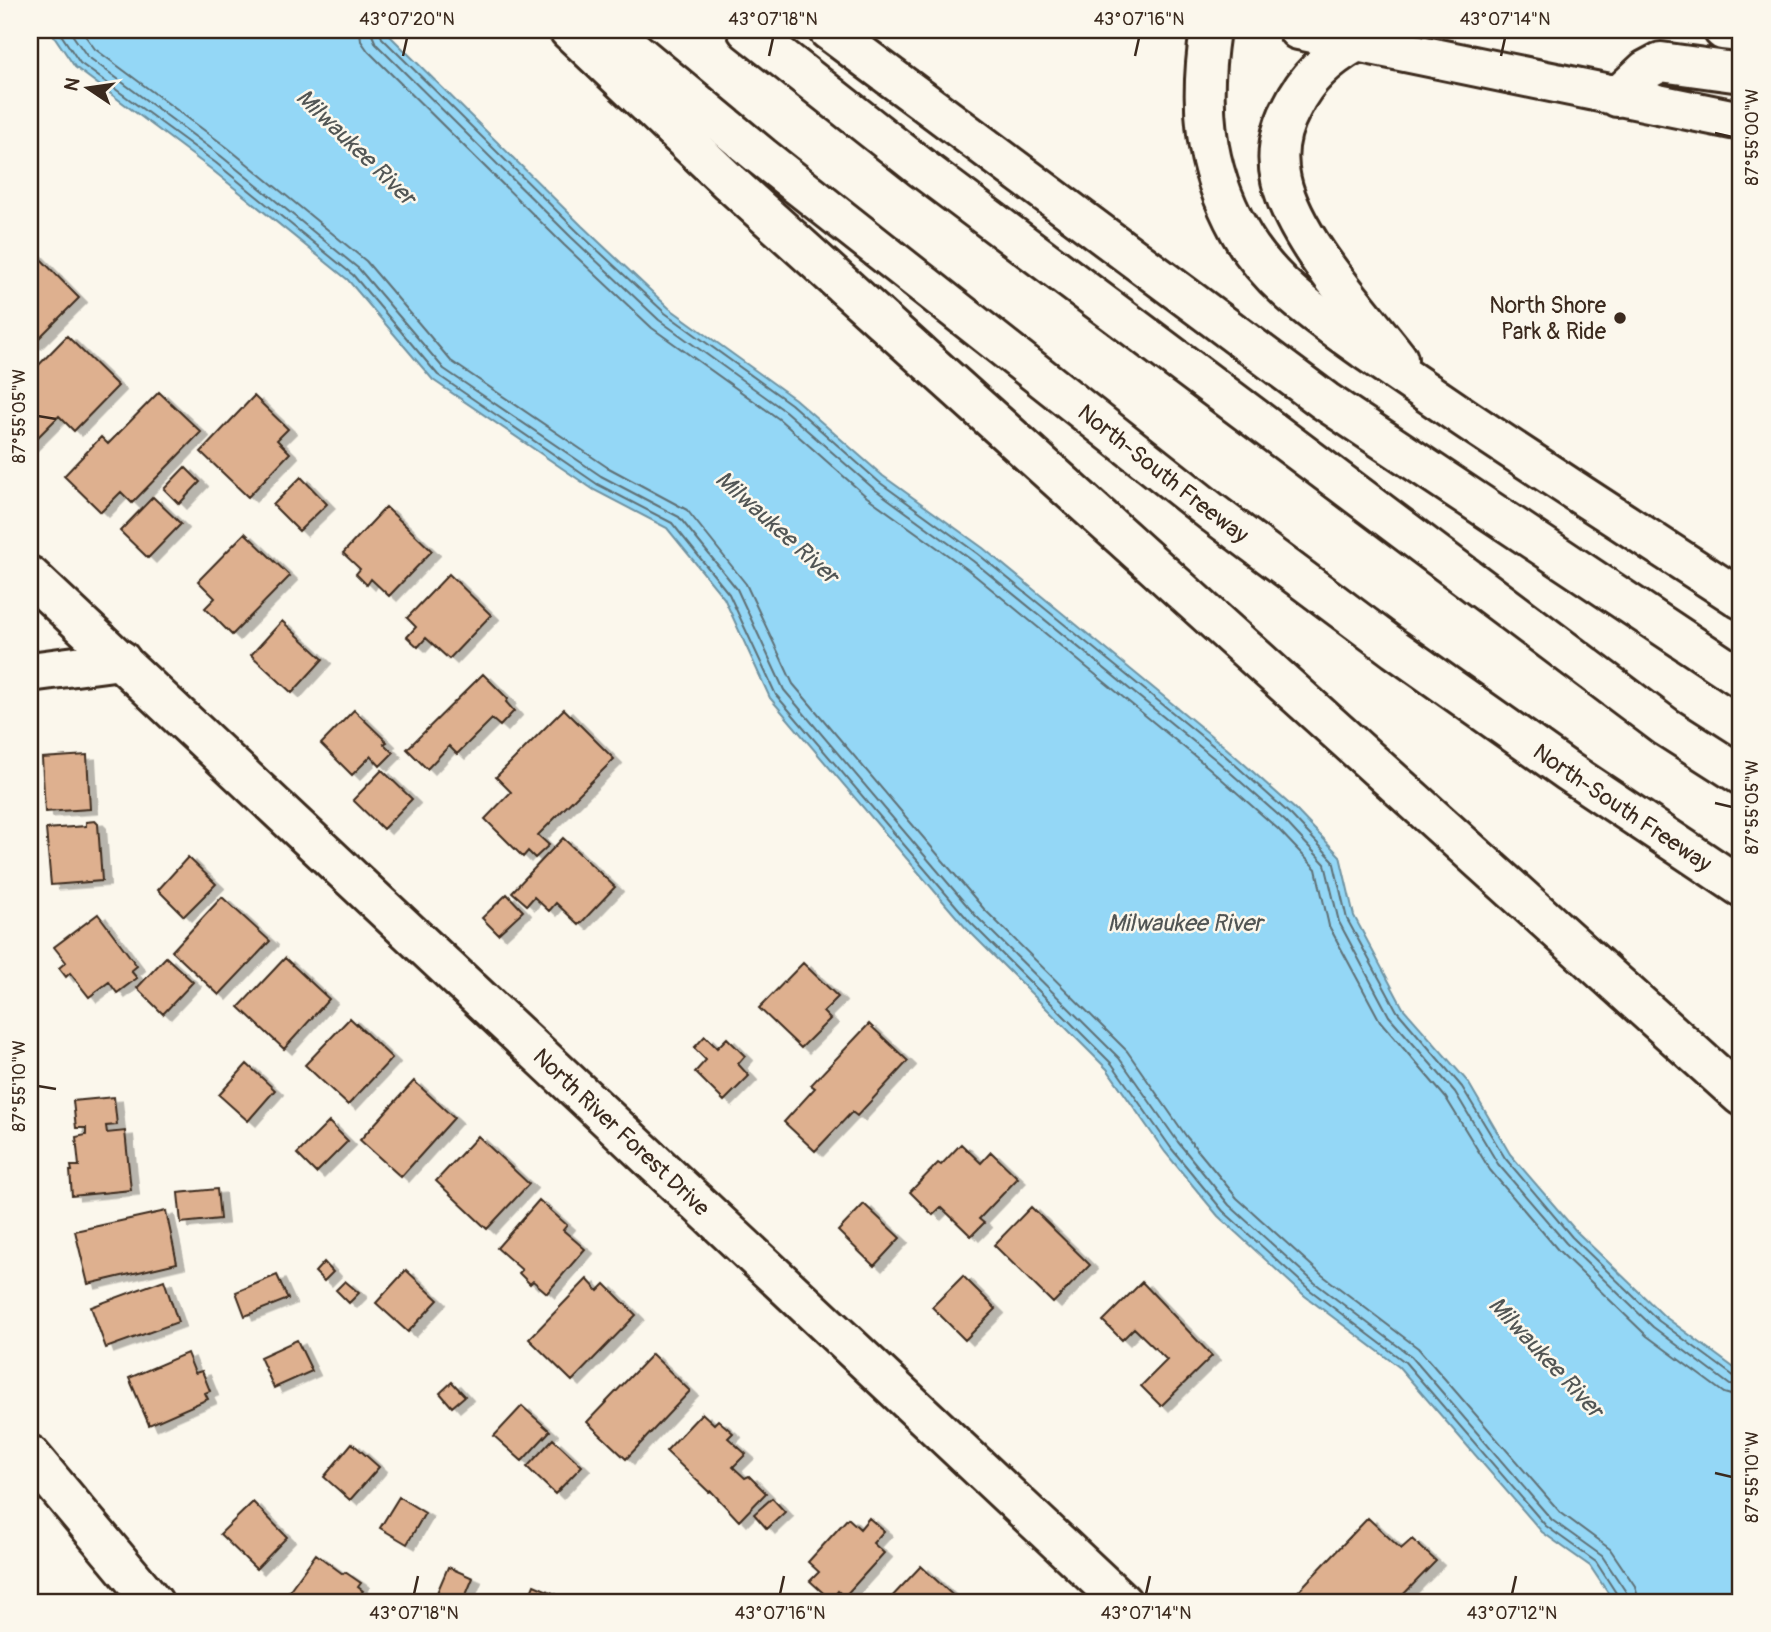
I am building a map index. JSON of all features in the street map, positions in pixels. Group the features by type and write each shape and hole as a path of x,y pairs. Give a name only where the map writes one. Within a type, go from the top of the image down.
{"main road":[{"path":"569,30 729,182 1741,1096"},
{"name":"North-South Freeway","path":"609,30 761,156 1213,513 1426,671 1569,772 1741,887"},
{"path":"747,30 876,133 1216,391 1666,727 1741,775"},
{"path":"828,30 1325,401 1741,678"},
{"path":"1210,30 1203,116 1209,152 1218,183 1240,232 1278,282 1298,301 1420,388 1741,599"},
{"path":"1297,30 1741,121"},
{"path":"1723,30 1741,32"},
{"path":"1355,43 1316,70 1295,101 1285,120 1278,149 1280,180 1288,201 1313,247 1420,388"},
{"path":"1617,97 1646,70 1661,62 1741,73"},
{"name":"North River Forest Drive","path":"30,576 1122,1602"},
{"path":"30,672 121,660"},
{"path":"30,1455 152,1602"}],"water":[{"name":"Milwaukee River","path":"50,30 384,30 669,308 795,399 883,476 983,548 1225,747 1296,810 1340,856 1354,916 1403,1008 1468,1082 1510,1154 1577,1232 1664,1316 1741,1373 1741,1602 1614,1602 1590,1566 1542,1532 1399,1367 1305,1296 1218,1216 1165,1152 1107,1069 965,927 770,698 724,598 667,528 594,490 433,380 348,280 211,169 75,67"}],"building":[{"path":"31,249 79,298 33,344 30,341"},
{"path":"67,336 118,386 74,431 59,416 30,445 30,374"},
{"path":"159,392 201,432 132,503 121,492 101,512 64,476 101,437 108,444"},
{"path":"254,396 288,429 277,440 290,453 248,497 201,452"},
{"path":"185,467 200,482 179,504 164,489"},
{"path":"301,477 327,504 299,531 273,505"},
{"path":"153,497 181,524 148,558 120,531"},
{"path":"386,507 432,551 389,596 371,579 367,585 356,574 360,569 343,553"},
{"path":"245,533 290,576 232,635 205,608 215,598 198,581"},
{"path":"449,574 491,615 449,659 426,638 418,647 407,637 416,627 407,618"},
{"path":"282,621 323,659 292,693 251,655"},
{"path":"483,674 508,699 506,702 514,711 500,726 492,719 457,754 449,746 427,769 407,749"},
{"path":"564,709 614,759 538,835 549,845 535,858 528,851 523,857 485,819 511,792 496,777"},
{"path":"354,710 387,742 384,744 393,753 380,766 371,756 352,775 321,744"},
{"path":"87,755 90,809 45,812 42,758"},
{"path":"382,770 412,799 383,829 353,800"},
{"path":"95,821 98,824 102,881 51,885 46,829 86,826 86,822"},
{"path":"563,838 615,887 579,925 556,903 549,911 534,897 527,905 512,892"},
{"path":"188,857 216,884 184,916 158,890"},
{"path":"507,894 523,911 498,934 482,918"},
{"path":"222,897 270,941 219,995 172,951"},
{"path":"98,914 137,966 131,971 137,978 117,993 109,982 89,997 70,973 66,977 59,968 66,962 54,947"},
{"path":"166,957 193,982 163,1014 137,988"},
{"path":"285,958 329,999 284,1049 239,1007"},
{"path":"803,963 838,997 823,1012 830,1019 801,1048 759,1008"},
{"path":"350,1018 392,1058 348,1105 305,1065"},
{"path":"869,1024 908,1061 857,1116 852,1112 815,1151 784,1122 815,1088 811,1085"},
{"path":"705,1036 717,1048 727,1038 745,1056 738,1064 749,1076 724,1101 695,1072 706,1060 694,1048"},
{"path":"247,1064 275,1090 248,1121 219,1095"},
{"path":"414,1081 454,1118 401,1177 360,1140"},
{"path":"114,1097 117,1125 106,1126 107,1133 125,1131 131,1190 72,1196 71,1166 79,1166 76,1137 86,1135 86,1128 76,1128 73,1101"},
{"path":"329,1122 348,1141 316,1173 297,1154"},
{"path":"478,1136 529,1184 487,1229 436,1181"},
{"path":"961,1144 981,1163 991,1152 1018,1178 979,1219 984,1223 971,1236 941,1207 933,1215 910,1192"},
{"path":"217,1189 220,1219 181,1223 178,1193"},
{"path":"539,1200 567,1225 563,1230 585,1249 547,1293 533,1281 530,1284 519,1273 522,1270 497,1248"},
{"path":"864,1204 900,1238 874,1266 838,1231"},
{"path":"1031,1207 1090,1265 1053,1303 994,1245"},
{"path":"166,1211 177,1263 88,1284 75,1231"},
{"path":"324,1262 333,1272 324,1281 315,1272"},
{"path":"406,1270 438,1300 408,1332 376,1303"},
{"path":"277,1275 288,1299 245,1316 236,1292"},
{"path":"963,1276 996,1309 965,1340 932,1307"},
{"path":"587,1279 598,1291 605,1284 636,1315 572,1381 529,1339"},
{"path":"164,1280 178,1322 106,1348 91,1307"},
{"path":"345,1281 359,1293 349,1303 336,1290"},
{"path":"1142,1282 1212,1356 1161,1406 1141,1386 1167,1360 1134,1328 1122,1340 1103,1321"},
{"path":"297,1340 312,1371 274,1388 260,1357"},
{"path":"187,1353 195,1373 202,1371 210,1391 205,1393 208,1399 149,1425 129,1378"},
{"path":"652,1354 690,1391 626,1459 587,1422"},
{"path":"452,1382 465,1396 452,1407 440,1393"},
{"path":"522,1406 550,1431 522,1461 494,1436"},
{"path":"702,1413 714,1424 718,1420 733,1433 728,1438 746,1454 733,1467 745,1478 749,1476 766,1493 739,1521 711,1491 666,1451"},
{"path":"553,1439 582,1466 555,1494 527,1467"},
{"path":"352,1443 379,1467 350,1500 324,1477"},
{"path":"399,1497 425,1513 407,1544 380,1528"},
{"path":"772,1498 785,1512 767,1529 754,1514"},
{"path":"253,1502 287,1537 256,1569 220,1534"},
{"path":"848,1518 860,1529 869,1518 884,1531 873,1543 884,1553 844,1597 838,1591 831,1600 810,1581 819,1572 808,1562"},
{"path":"1368,1518 1401,1549 1412,1539 1436,1561 1396,1602 1288,1602"},
{"path":"316,1554 343,1574 345,1572 361,1583 358,1587 363,1591 354,1602 304,1602 289,1591"},
{"path":"921,1566 960,1602 887,1602"},
{"path":"448,1567 473,1578 463,1602 433,1602"},
{"path":"534,1585 560,1596 558,1602 527,1602"}],"place":[{"name":"North Shore Park & Ride","path":"1620,318"}]}
